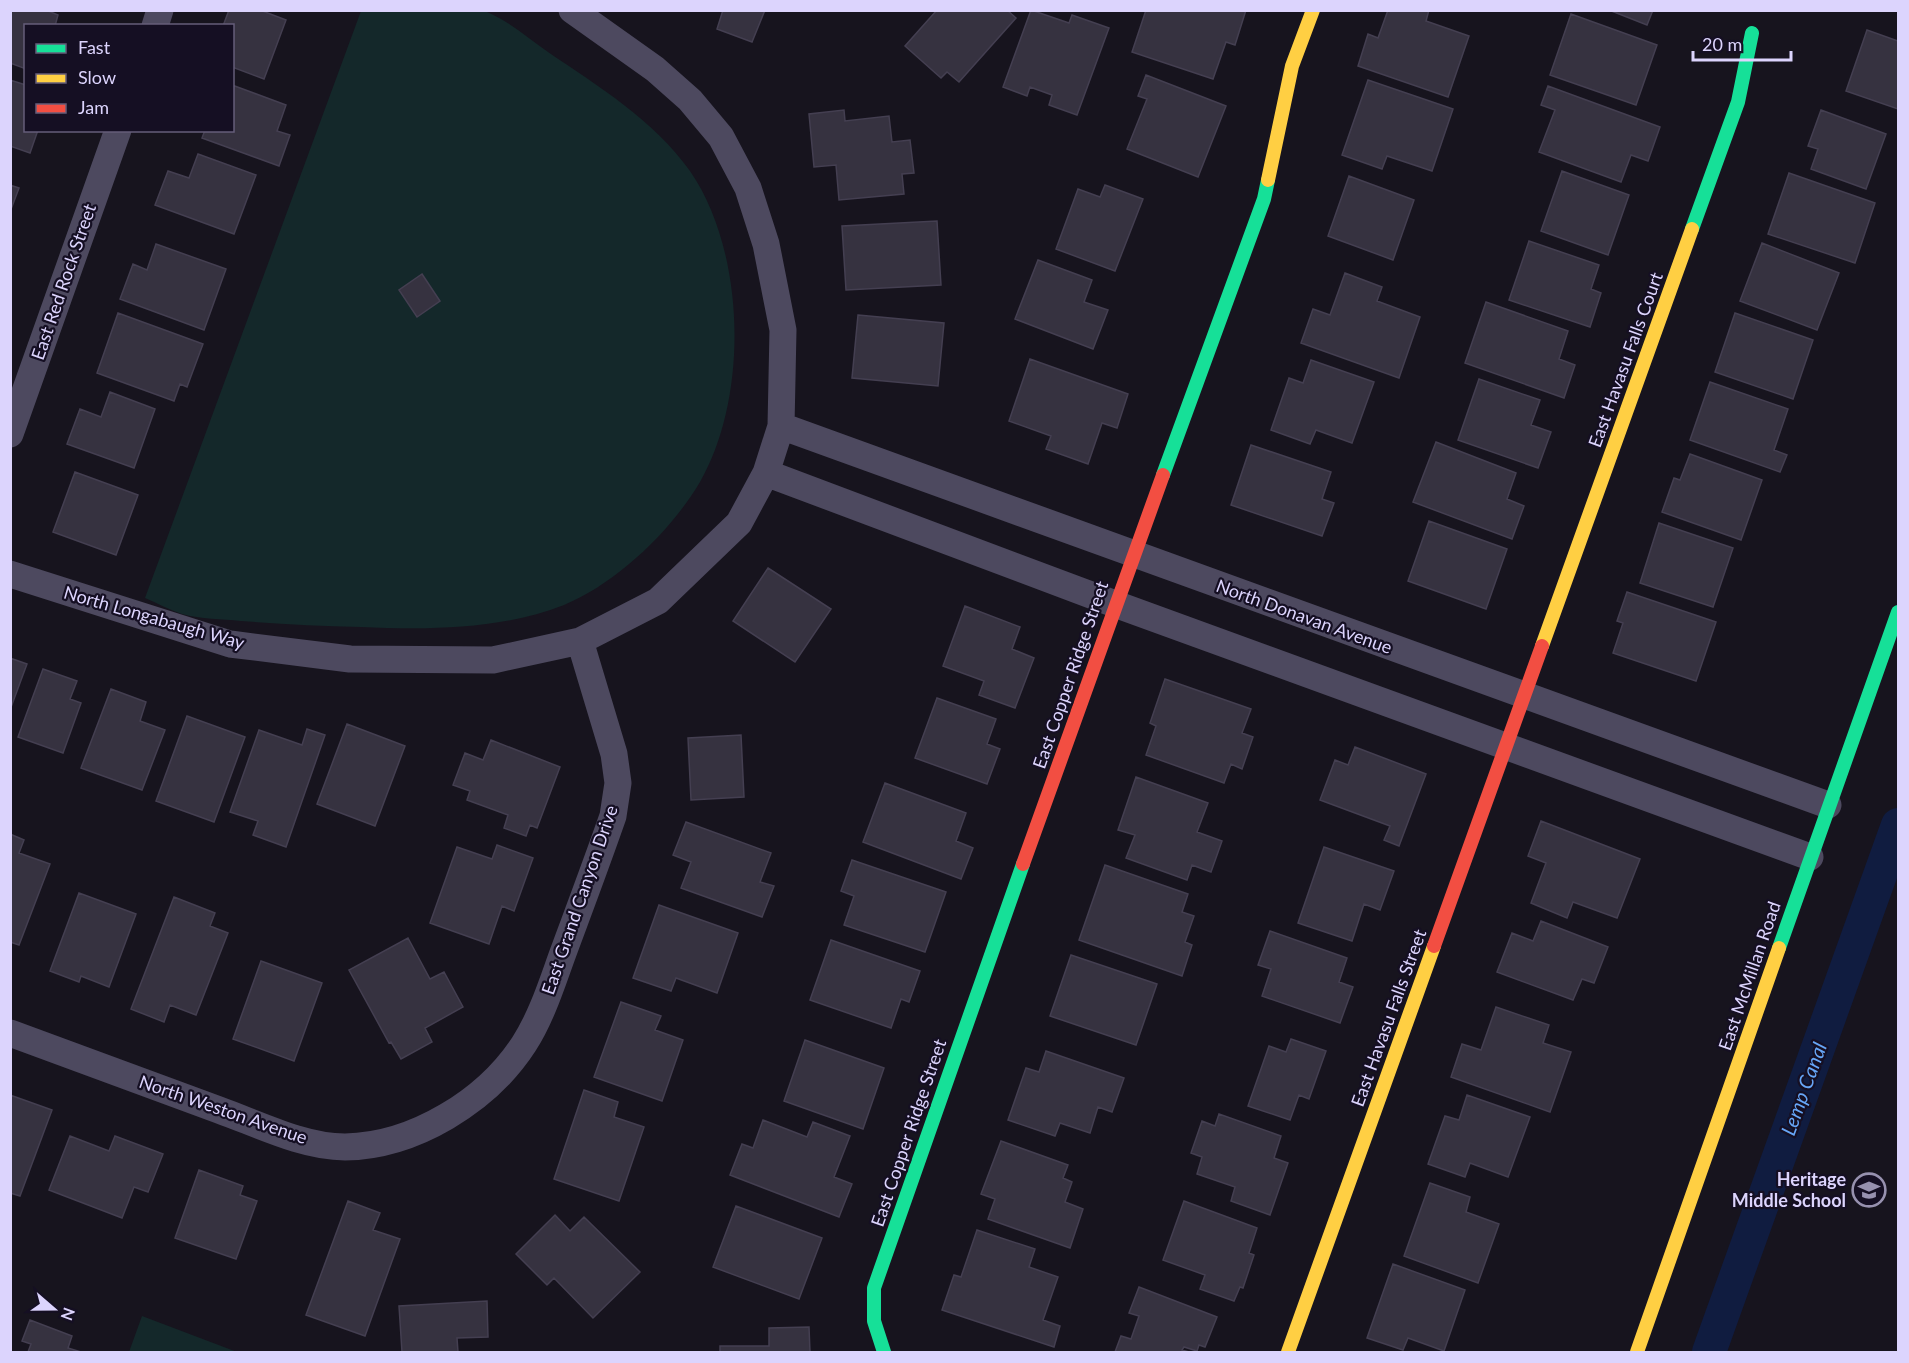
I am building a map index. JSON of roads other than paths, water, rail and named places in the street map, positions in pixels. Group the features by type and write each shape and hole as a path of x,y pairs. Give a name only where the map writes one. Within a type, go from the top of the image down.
{"street":[{"name":"North Longabaugh Way","path":"10,574 230,644 350,659 493,660 580,641 658,601 739,523 766,473 781,426 783,330 766,244 748,188 720,138 690,100 655,69 572,10"},
{"name":"East Copper Ridge Street","path":"884,1352 874,1321 874,1288 1115,604 1264,199 1292,66 1313,10"},
{"name":"East Havasu Falls Court","path":"1524,697 1738,102 1752,33"},
{"name":"East Red Rock Street","path":"10,434 117,132"},
{"name":"North Donavan Avenue","path":"781,426 1524,697 1828,805"},
{"path":"766,473 1115,604 1810,857"},
{"name":"East McMillan Road","path":"1637,1353 1828,805 1899,612"},
{"name":"East Grand Canyon Drive","path":"438,1121 484,1091 502,1073 524,1044 542,1011 614,816 618,783 614,754 580,641"},
{"name":"East Havasu Falls Street","path":"1288,1353 1524,697"},
{"name":"North Weston Avenue","path":"10,1033 283,1133 313,1141 345,1147 375,1143 438,1121"}],"waterway":[{"name":"Lemp Canal","path":"1709,1352 1898,825"}],"place":[{"name":"Heritage Middle School","path":"1869,1190"}]}
